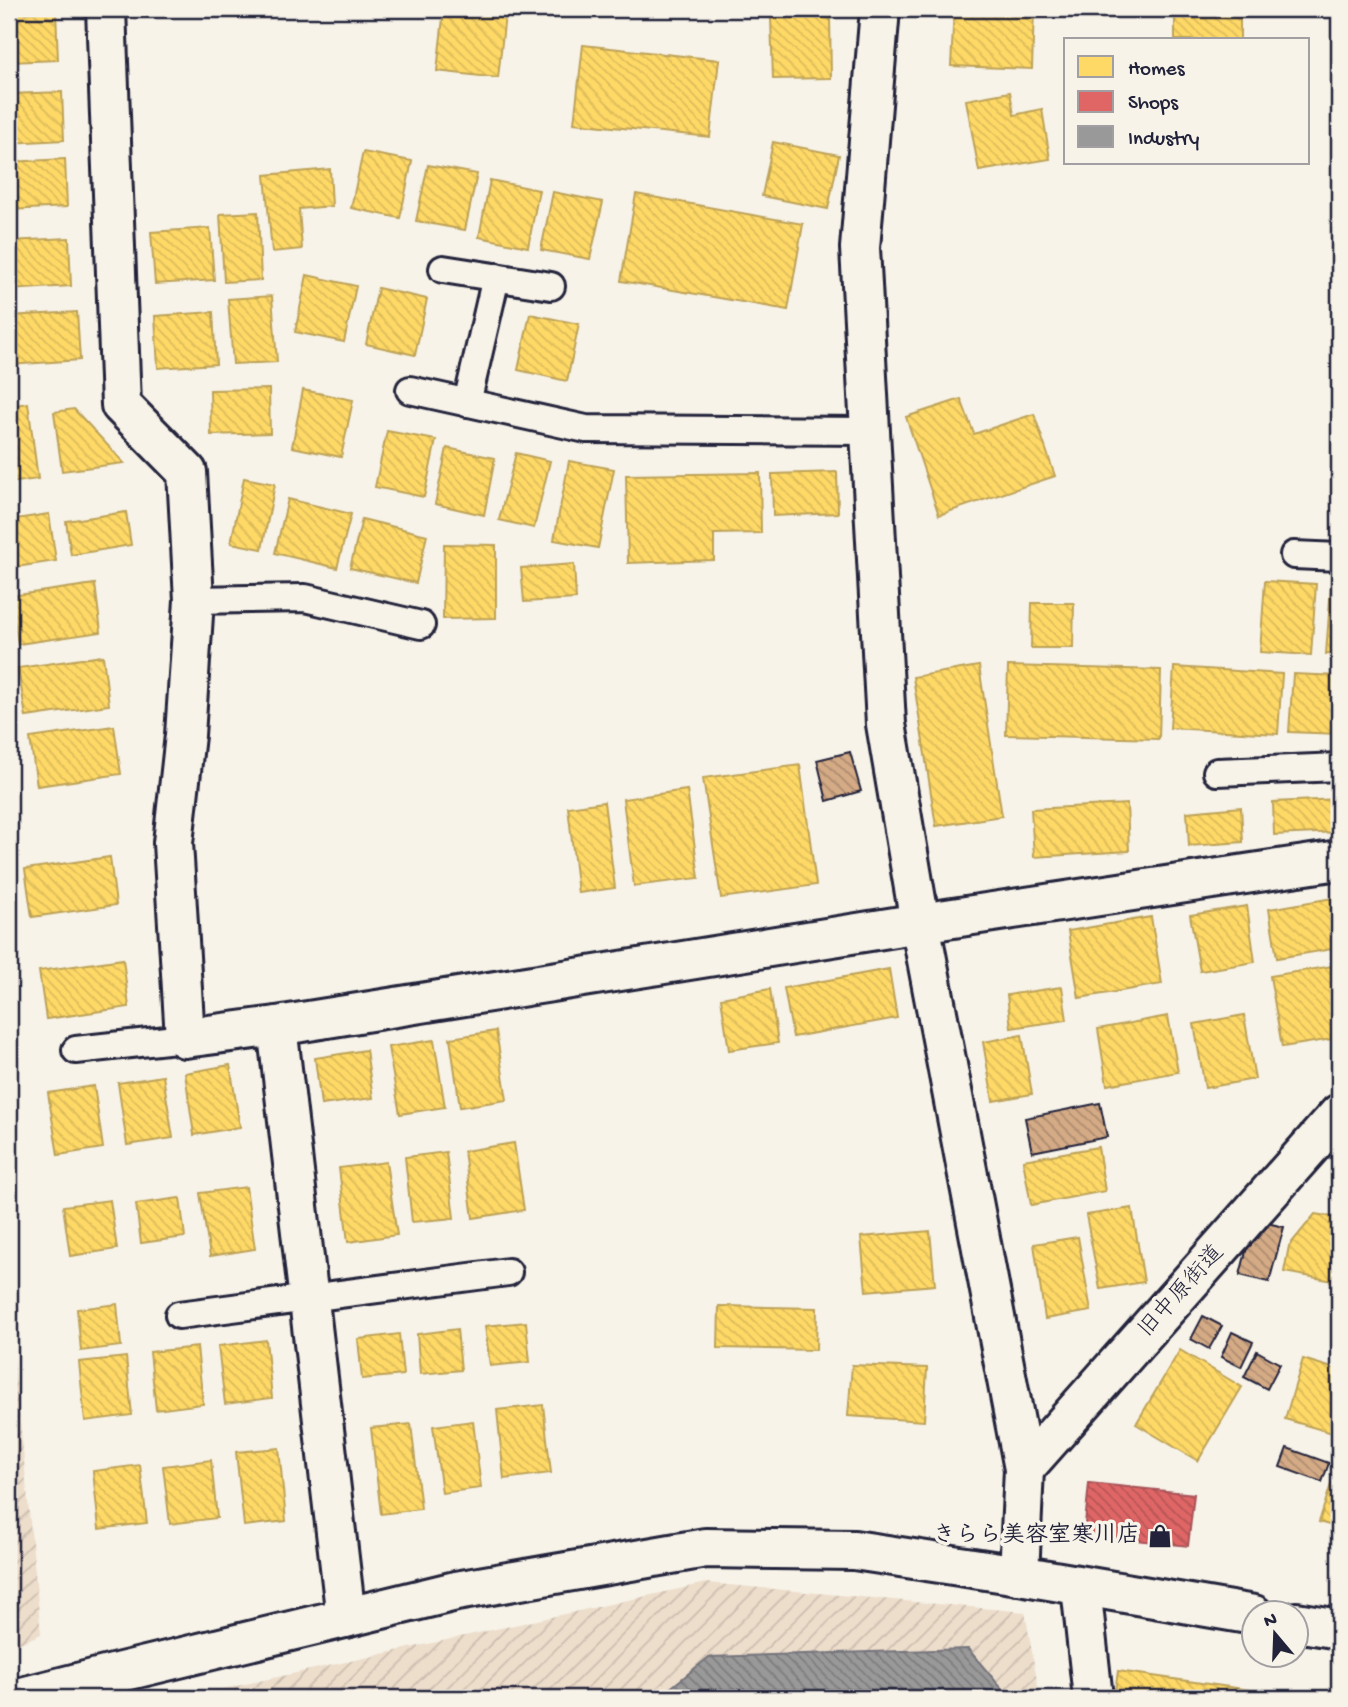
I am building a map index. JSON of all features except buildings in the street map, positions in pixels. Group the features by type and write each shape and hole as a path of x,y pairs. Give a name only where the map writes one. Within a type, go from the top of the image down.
{"street":[{"path":"106,9 121,405 187,472 194,600 186,735 173,843 185,1038 277,1026 920,923 1339,860"},
{"path":"880,9 860,248 886,724 920,923 1024,1469 1019,1576"},
{"path":"277,1026 346,1618"},
{"name":"旧中原街道","path":"1024,1469 1339,1114"},
{"path":"18,1698 456,1591 706,1548 854,1550 1240,1613"},
{"path":"1081,1587 1093,1698"},
{"path":"1310,1624 1339,1629"}],"lane":[{"path":"443,269 551,286"},
{"path":"467,403 496,278"},
{"path":"410,390 586,429 871,431"},
{"path":"1294,555 1339,557"},
{"path":"194,600 304,598 421,625"},
{"path":"1217,772 1339,768"},
{"path":"76,1050 185,1038"},
{"path":"179,1315 509,1272"}],"shaded area":[{"path":"9,1308 41,1634 9,1648"},
{"path":"706,1583 1025,1612 1040,1698 182,1698"}],"place":[{"name":"きらら美容室寒川店","path":"1160,1536"}]}
